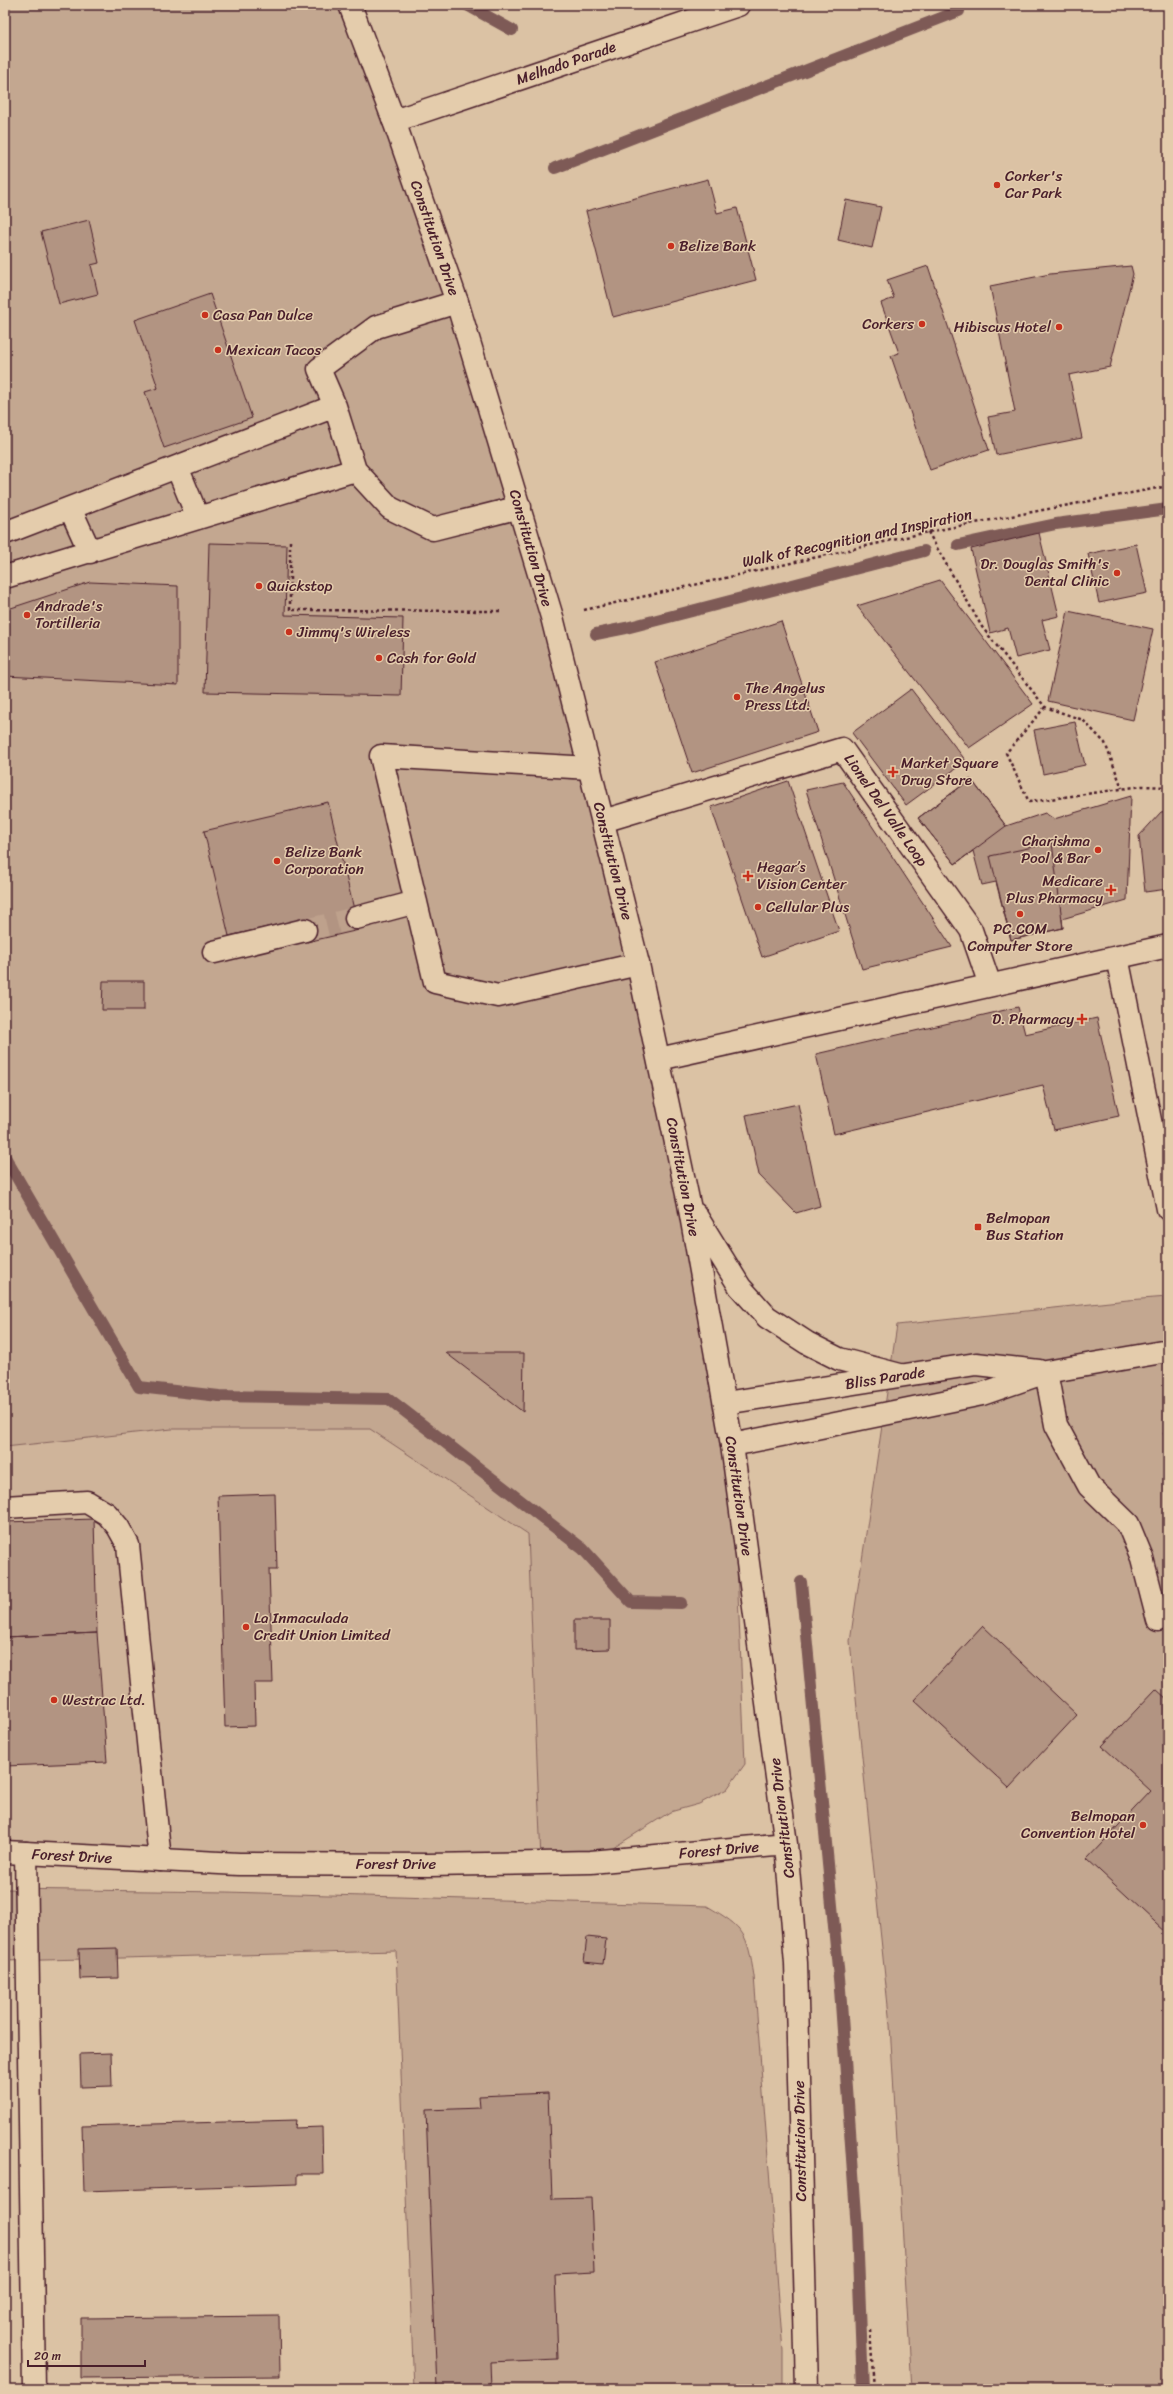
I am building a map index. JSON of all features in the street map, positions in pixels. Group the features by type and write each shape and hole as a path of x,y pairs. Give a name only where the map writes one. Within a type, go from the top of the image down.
{"main road":[{"name":"Constitution Drive","path":"350,5 394,121 457,302 552,617 638,964 689,1204 732,1445 786,1844 796,1963 807,2389"},
{"name":"Melhado Parade","path":"394,121 738,5"},
{"path":"457,302 376,327 319,369 335,406 355,470 390,508 433,528 520,507"},
{"path":"5,533 335,406"},
{"path":"177,467 198,518"},
{"path":"5,578 355,470"},
{"path":"70,508 90,552"},
{"name":"Lionel Del Valle Loop","path":"603,821 842,749 971,930 990,985"},
{"path":"590,768 381,756 435,982 498,996 638,964"},
{"path":"356,918 416,902"},
{"path":"214,952 305,930"},
{"path":"659,1059 1168,946"},
{"path":"1117,957 1168,1209"},
{"path":"689,1204 740,1287 768,1317 807,1343 839,1359 900,1375"},
{"name":"Bliss Parade","path":"732,1445 982,1394 1046,1372 1168,1351"},
{"name":"Bliss Parade","path":"725,1403 976,1364 1046,1372"},
{"path":"1046,1372 1056,1425 1089,1486 1128,1524 1142,1558 1158,1620"},
{"path":"5,1507 87,1502 107,1514 118,1527 128,1545 160,1860"},
{"name":"Forest Drive","path":"15,1853 255,1864 591,1862 786,1844"},
{"path":"15,1853 34,2389"}],"path":[{"name":"Walk of Recognition and Inspiration","path":"552,617 928,532 1168,486"},
{"path":"928,532 982,627 1045,707 1083,720 1106,743 1122,788"},
{"path":"290,541 290,610 500,611"},
{"path":"1045,707 1006,753 1029,802 1122,788 1142,786 1168,787"},
{"path":"870,2330 874,2389"}],"shaded area":[{"path":"5,5 350,5 552,617 732,1445 745,1764 727,1789 699,1804 670,1812 591,1862 541,1861 528,1534 370,1429 172,1429 5,1447"},
{"path":"1168,1297 1168,1432 1163,1433 1168,1444 1168,2389 912,2389 890,2025 850,1641 897,1325"},
{"path":"172,1429 370,1429 528,1534 541,1861 5,1859 5,1447"},
{"path":"5,1889 226,1892 707,1906 720,1914 737,1926 742,1933 749,1950 754,1976 783,2352 783,2389 414,2389 396,1951 5,1961"}],"building":[{"name":"Belize Bank","path":"708,179 717,213 737,208 756,280 613,317 586,211"},
{"path":"846,200 881,207 872,248 838,240"},
{"path":"89,220 99,263 91,265 98,294 59,304 41,232"},
{"path":"928,266 989,450 930,470 891,356 899,353 881,303 894,298 887,280"},
{"name":"Hibiscus Hotel","path":"1131,266 1133,274 1110,367 1069,375 1082,438 996,455 988,417 1015,412 990,286 1050,274"},
{"path":"210,294 252,418 164,448 145,392 158,388 135,320"},
{"path":"1039,533 1059,616 1042,620 1050,650 1016,658 1008,628 990,633 971,549"},
{"path":"209,543 287,545 285,615 403,618 401,696 205,692"},
{"name":"Dr. Douglas Smith's Dental Clinic","path":"1136,544 1147,593 1099,603 1088,554"},
{"path":"940,580 1033,704 969,748 857,606"},
{"path":"90,582 178,586 178,685 5,676 5,610"},
{"path":"1068,611 1153,629 1133,720 1048,701"},
{"name":"The Angelus Press Ltd.","path":"781,621 818,732 692,773 655,662"},
{"path":"911,689 966,761 906,805 852,733"},
{"path":"1075,722 1085,765 1043,774 1034,730"},
{"path":"971,779 1006,826 955,864 918,818"},
{"path":"971,779 1006,826 1045,813 1054,819 1131,796 1127,900 1062,919 1063,928 1011,940 996,882 982,885 973,851 955,864 918,818"},
{"path":"788,781 839,931 762,957 711,807"},
{"path":"843,782 952,947 862,969 806,790"},
{"name":"Belize Bank Corporation","path":"328,802 359,930 307,942 302,919 229,936 204,831"},
{"path":"1168,811 1168,889 1145,892 1139,836 1161,812"},
{"path":"1052,843 1063,928 1011,940 990,856"},
{"path":"103,981 144,981 144,1010 102,1010"},
{"path":"1018,1007 1025,1034 1097,1018 1119,1116 1054,1130 1043,1085 834,1134 816,1054"},
{"path":"798,1104 820,1206 796,1213 759,1175 746,1115"},
{"path":"446,1353 524,1353 523,1412"},
{"name":"La Inmaculada Credit Union Limited","path":"275,1494 277,1570 269,1570 273,1683 254,1683 255,1726 225,1727 218,1496"},
{"path":"94,1519 97,1633 5,1637 5,1522"},
{"path":"574,1620 610,1620 610,1649 574,1650"},
{"path":"983,1626 1077,1715 1009,1788 914,1700"},
{"name":"Westrac Ltd.","path":"97,1633 107,1762 5,1766 5,1637"},
{"name":"Belmopan Convention Hotel","path":"1156,1689 1168,1700 1168,1934 1087,1859 1151,1791 1102,1746"},
{"path":"587,1937 606,1939 603,1964 584,1962"},
{"path":"117,1948 118,1978 80,1979 79,1949"},
{"path":"111,2053 112,2086 81,2087 80,2054"},
{"path":"548,2093 552,2199 591,2198 594,2272 555,2274 558,2359 490,2362 491,2389 437,2389 426,2110 480,2108 479,2096"},
{"path":"296,2120 295,2128 322,2127 323,2174 297,2174 297,2184 84,2191 82,2126"},
{"path":"279,2316 280,2376 81,2378 81,2318"}],"waterway":[{"path":"467,5 512,30"},
{"path":"555,168 959,11"},
{"path":"958,545 1056,524 1168,509"},
{"path":"596,634 626,628 924,551"},
{"path":"5,1157 139,1387 219,1396 389,1399 583,1549 631,1602 681,1603"},
{"path":"801,1582 840,1989 857,2229 863,2389"}],"tunnel":[{"path":"305,930 356,918"}],"place":[{"name":"Corker's Car Park","path":"997,185"},
{"name":"Belize Bank","path":"671,246"},
{"name":"Casa Pan Dulce","path":"205,315"},
{"name":"Corkers","path":"922,324"},
{"name":"Hibiscus Hotel","path":"1059,327"},
{"name":"Mexican Tacos","path":"218,350"},
{"name":"Dr. Douglas Smith's Dental Clinic","path":"1117,573"},
{"name":"Quickstop","path":"259,586"},
{"name":"Andrade's Tortilleria","path":"27,615"},
{"name":"Jimmy's Wireless","path":"289,632"},
{"name":"Cash for Gold","path":"379,658"},
{"name":"The Angelus Press Ltd.","path":"737,697"},
{"name":"Market Square Drug Store","path":"893,772"},
{"name":"Charishma Pool & Bar","path":"1098,850"},
{"name":"Belize Bank Corporation","path":"277,861"},
{"name":"Hegar’s Vision Center","path":"748,876"},
{"name":"Medicare Plus Pharmacy","path":"1111,890"},
{"name":"Cellular Plus","path":"758,907"},
{"name":"PC.COM Computer Store","path":"1020,914"},
{"name":"D. Pharmacy","path":"1082,1019"},
{"name":"Belmopan Bus Station","path":"978,1227"},
{"name":"La Inmaculada Credit Union Limited","path":"246,1627"},
{"name":"Westrac Ltd.","path":"54,1700"},
{"name":"Belmopan Convention Hotel","path":"1143,1825"}]}
